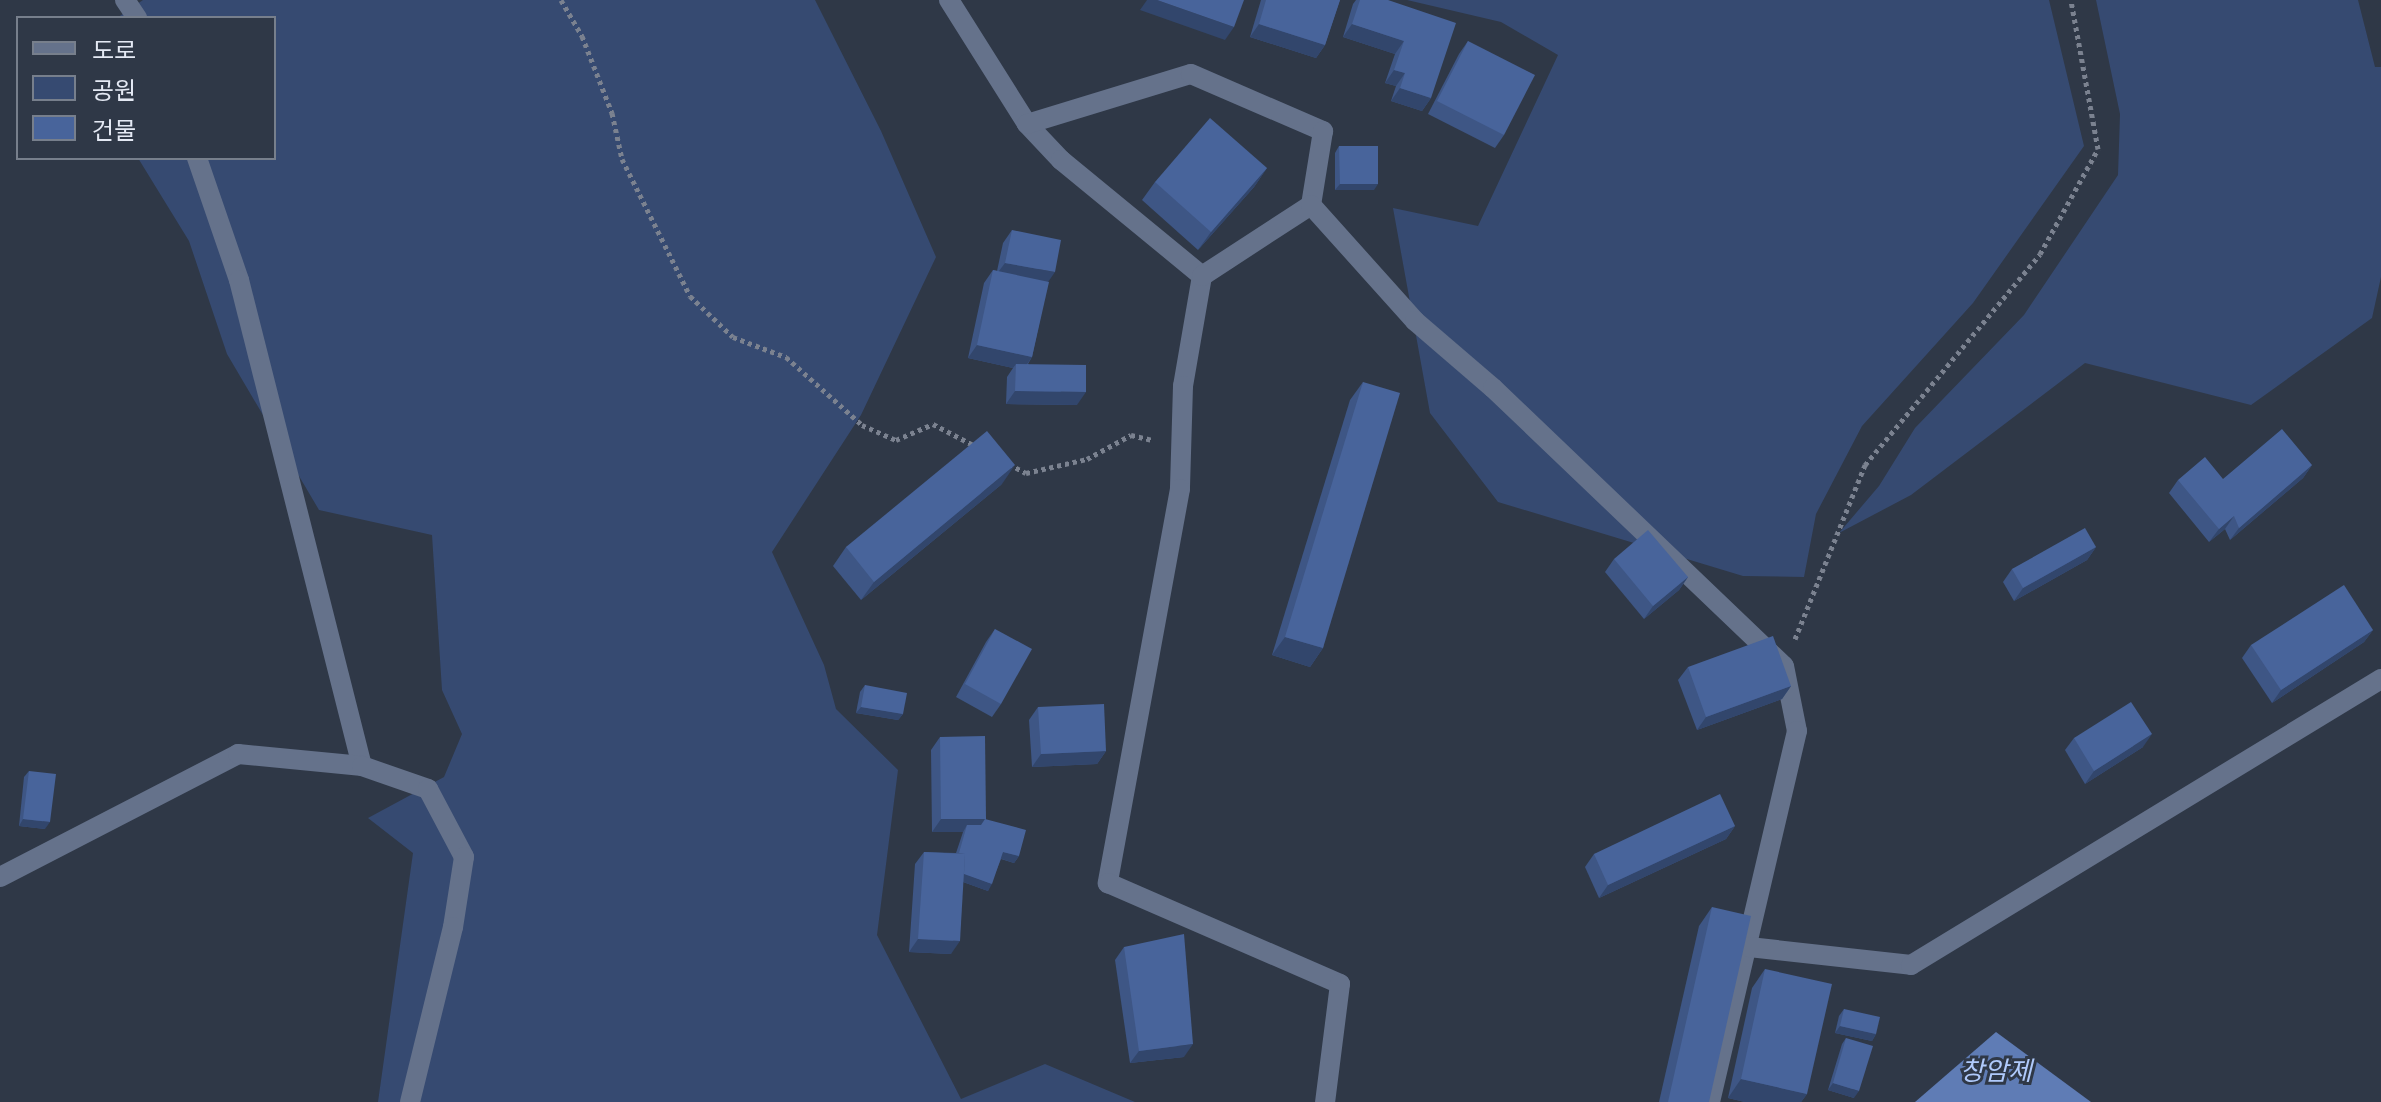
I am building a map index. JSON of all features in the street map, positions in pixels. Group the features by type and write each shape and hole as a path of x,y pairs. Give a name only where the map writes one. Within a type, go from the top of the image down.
{"street":[{"path":"949,0 1027,124 1061,160 1202,276"},
{"path":"1027,124 1191,74 1323,131 1311,205 1202,276 1183,386 1180,489 1108,883 1340,984 1325,1102"},
{"path":"198,160 239,280 362,766"},
{"path":"1311,205 1415,321 1493,388 1784,666 1797,731 1749,947 1710,1102"},
{"path":"1749,947 1911,965 2381,679"},
{"path":"0,877 238,754 362,766 428,789 464,857 453,927 410,1102"}],"path":[{"path":"561,0 582,36 602,87 622,159 690,296 733,337 786,357 862,425 896,440 933,424 986,452"},
{"path":"1784,666 1865,465 2040,254 2098,149 2071,0"},
{"path":"999,459 1026,473 1087,459 1131,435 1181,448"}],"green space":[{"path":"143,0 815,0 881,131 936,257 861,415 772,552 824,665 836,709 898,770 877,935 961,1099 1045,1064 1135,1102 378,1102 413,853 368,818 444,777 462,734 442,690 432,535 319,510 227,354 189,241 139,160 276,160 276,16 120,16"},
{"path":"1407,0 2049,0 2084,146 1973,303 1862,426 1816,514 1804,577 1743,576 1498,502 1430,413 1393,208 1478,226 1558,55 1501,22"},
{"path":"2096,0 2358,0 2375,67 2381,67 2381,277 2372,318 2251,405 2085,363 1911,495 1839,533 1879,486 1915,428 2024,315 2118,175 2120,114"}],"water":[{"name":"창암제","path":"1996,1032 2091,1102 1915,1102"}],"building":[{"path":"1157,0 1244,0 1234,27"},
{"path":"1266,0 1340,0 1325,45 1259,24"},
{"path":"1360,0 1388,0 1456,23 1431,98 1400,88 1405,73 1394,70 1404,41 1352,24"},
{"path":"1468,41 1535,75 1504,135 1437,101"},
{"path":"1210,118 1267,168 1211,232 1155,182"},
{"path":"1339,146 1378,146 1378,184 1340,184"},
{"path":"1012,230 1061,240 1055,272 1005,263"},
{"path":"993,270 1049,282 1032,357 977,345"},
{"path":"1016,364 1086,365 1086,392 1015,391"},
{"path":"1363,382 1400,393 1323,648 1285,637"},
{"path":"2282,429 2312,465 2239,528 2234,516 2219,529 2178,480 2205,457 2223,479"},
{"path":"987,431 1015,465 874,582 846,547"},
{"path":"2085,528 2096,547 2023,588 2012,569"},
{"path":"1648,530 1688,577 1653,606 1614,559"},
{"path":"2344,585 2373,630 2281,690 2251,645"},
{"path":"995,629 1032,649 1001,704 965,684"},
{"path":"1773,636 1791,686 1706,717 1688,667"},
{"path":"865,685 907,693 903,714 861,707"},
{"path":"2131,702 2152,734 2094,771 2074,738"},
{"path":"1104,704 1106,751 1041,754 1038,707"},
{"path":"985,736 986,819 941,819 940,737"},
{"path":"29,771 56,774 50,822 23,819"},
{"path":"1720,794 1735,826 1608,885 1594,854"},
{"path":"985,819 1026,830 1019,856 1003,852 992,884 964,874 965,854 959,853 967,825 981,825"},
{"path":"924,852 965,854 960,941 918,939"},
{"path":"1712,907 1751,916 1709,1102 1668,1102"},
{"path":"1184,934 1193,1044 1139,1051 1124,947"},
{"path":"1765,969 1832,984 1807,1094 1741,1079"},
{"path":"1844,1009 1880,1017 1876,1034 1840,1026"},
{"path":"1846,1038 1873,1046 1859,1091 1833,1083"}]}
